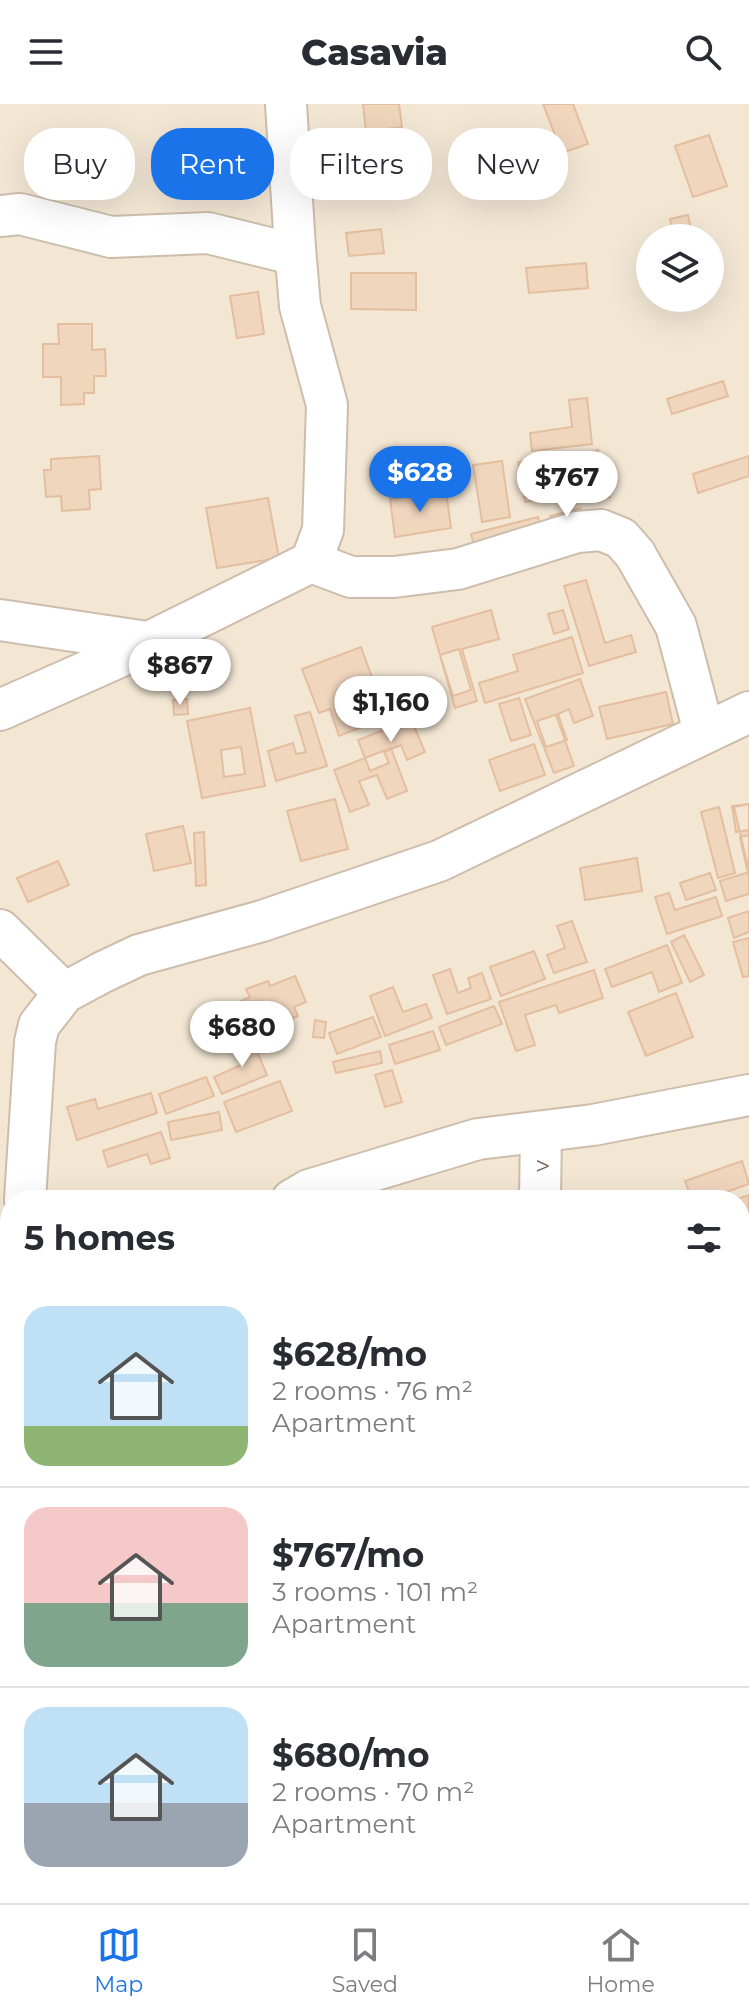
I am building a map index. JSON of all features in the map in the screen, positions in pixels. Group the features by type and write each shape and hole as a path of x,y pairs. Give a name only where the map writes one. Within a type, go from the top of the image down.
{"street":[{"path":"0,710 311,562 323,530 327,405 302,315 286,104"},
{"path":"0,216 20,214 111,237 208,233 281,251 295,248"},
{"path":"311,562 351,577 394,577 458,569 577,532 601,530 621,538 635,554 676,626 704,732"},
{"path":"0,620 147,642"},
{"path":"26,1190 35,1042 39,1025 64,993 139,955 262,921 439,861 749,712"},
{"path":"0,930 64,993"},
{"path":"309,1190 478,1139 541,1132 749,1095"},
{"name":"v","path":"540,1190 541,1132"}],"shaded area":[{"path":"0,104 749,104 749,1190 0,1190"}],"building":[{"path":"363,104 399,104 402,127 366,128"},
{"path":"543,104 573,104 588,144 568,151 568,128 552,128"},
{"path":"709,135 727,186 693,197 675,146"},
{"path":"688,215 690,224 671,224 670,219"},
{"path":"381,229 384,253 349,256 346,233"},
{"path":"586,263 588,288 529,293 526,268"},
{"path":"351,273 416,273 416,310 351,309"},
{"path":"258,292 264,334 237,338 230,296"},
{"path":"58,324 92,324 92,350 105,349 106,376 94,376 94,393 84,393 84,404 61,405 61,377 43,377 43,344 59,344"},
{"path":"723,381 728,396 672,414 667,399"},
{"path":"587,398 592,444 532,451 530,433 572,427 569,400"},
{"path":"598,450 610,497 590,502 578,456"},
{"path":"566,453 574,493 525,502 518,462"},
{"path":"99,456 101,489 89,490 90,509 62,511 61,496 46,497 44,470 51,470 51,459"},
{"path":"749,456 749,476 698,493 693,474"},
{"path":"502,461 510,517 482,522 473,465"},
{"path":"446,491 451,528 395,537 390,499"},
{"path":"268,498 279,558 217,568 206,508"},
{"path":"581,508 585,523 553,530 550,516"},
{"path":"538,517 542,532 475,549 471,534"},
{"path":"586,580 605,643 631,635 636,652 589,666 564,586"},
{"path":"491,610 499,639 462,649 477,701 455,708 432,627"},
{"path":"563,610 569,629 554,634 548,614"},
{"path":"572,637 583,673 485,703 479,683 518,671 513,655"},
{"path":"361,647 378,694 363,700 372,723 339,736 330,709 319,713 302,669"},
{"path":"459,649 471,690 453,696 440,655"},
{"path":"580,679 593,716 574,723 569,709 556,715 574,766 554,773 525,699"},
{"path":"666,692 673,724 607,739 599,707"},
{"path":"519,698 531,735 511,741 499,704"},
{"path":"187,699 188,714 174,715 173,700"},
{"path":"250,708 265,786 202,798 187,721","holes":["241,747 245,774 224,777 221,750"]},
{"path":"310,712 327,766 276,781 268,751 293,743 296,754 306,752 295,716"},
{"path":"558,714 567,740 546,747 537,721"},
{"path":"411,719 425,752 407,760 401,745 384,752 389,763 370,771 358,740"},
{"path":"534,744 545,775 500,791 489,760"},
{"path":"391,748 407,791 387,799 377,775 359,781 369,805 350,812 334,770"},
{"path":"335,799 348,849 301,861 287,811"},
{"path":"749,804 749,830 736,832 732,806"},
{"path":"749,804 749,867 748,867 734,807"},
{"path":"719,807 735,873 718,878 701,812"},
{"path":"183,826 191,863 154,871 146,834"},
{"path":"204,832 206,885 196,886 194,833"},
{"path":"749,835 749,878 740,837"},
{"path":"637,858 642,891 585,900 580,868"},
{"path":"58,861 69,885 28,902 17,878"},
{"path":"749,872 749,894 726,901 720,881"},
{"path":"710,873 716,890 686,900 680,883"},
{"path":"669,893 675,910 716,897 722,916 667,934 655,897"},
{"path":"749,911 749,932 734,938 728,918"},
{"path":"572,921 587,962 554,973 547,955 565,948 557,926"},
{"path":"684,935 704,975 690,982 671,942"},
{"path":"749,938 749,976 743,977 733,942"},
{"path":"667,945 682,983 659,992 652,972 612,987 605,969"},
{"path":"534,951 545,979 501,996 490,967"},
{"path":"450,969 458,993 471,988 468,978 482,973 491,999 447,1014 433,975"},
{"path":"594,970 603,998 559,1013 556,1005 525,1015 535,1045 516,1051 499,1002"},
{"path":"295,976 306,1002 294,1007 298,1016 254,1034 241,1001 250,997 246,989 268,981 270,986"},
{"path":"393,987 403,1012 426,1004 432,1018 385,1036 370,996"},
{"path":"676,993 693,1037 646,1056 628,1012"},
{"path":"494,1006 502,1024 446,1045 439,1027"},
{"path":"373,1017 381,1037 337,1054 329,1033"},
{"path":"315,1020 326,1022 324,1038 313,1037"},
{"path":"433,1031 440,1050 395,1064 389,1045"},
{"path":"253,1041 267,1075 222,1094 214,1077 241,1065 234,1049"},
{"path":"380,1051 382,1063 336,1073 333,1062"},
{"path":"392,1070 402,1102 385,1107 375,1075"},
{"path":"206,1077 214,1096 166,1114 159,1094"},
{"path":"280,1081 292,1111 236,1132 224,1102"},
{"path":"151,1093 157,1113 77,1140 67,1107 95,1099 98,1109"},
{"path":"219,1112 222,1130 171,1140 168,1122"},
{"path":"161,1132 170,1158 151,1164 147,1154 108,1167 103,1151"},
{"path":"742,1161 749,1184 732,1190 688,1190 685,1181"}]}
